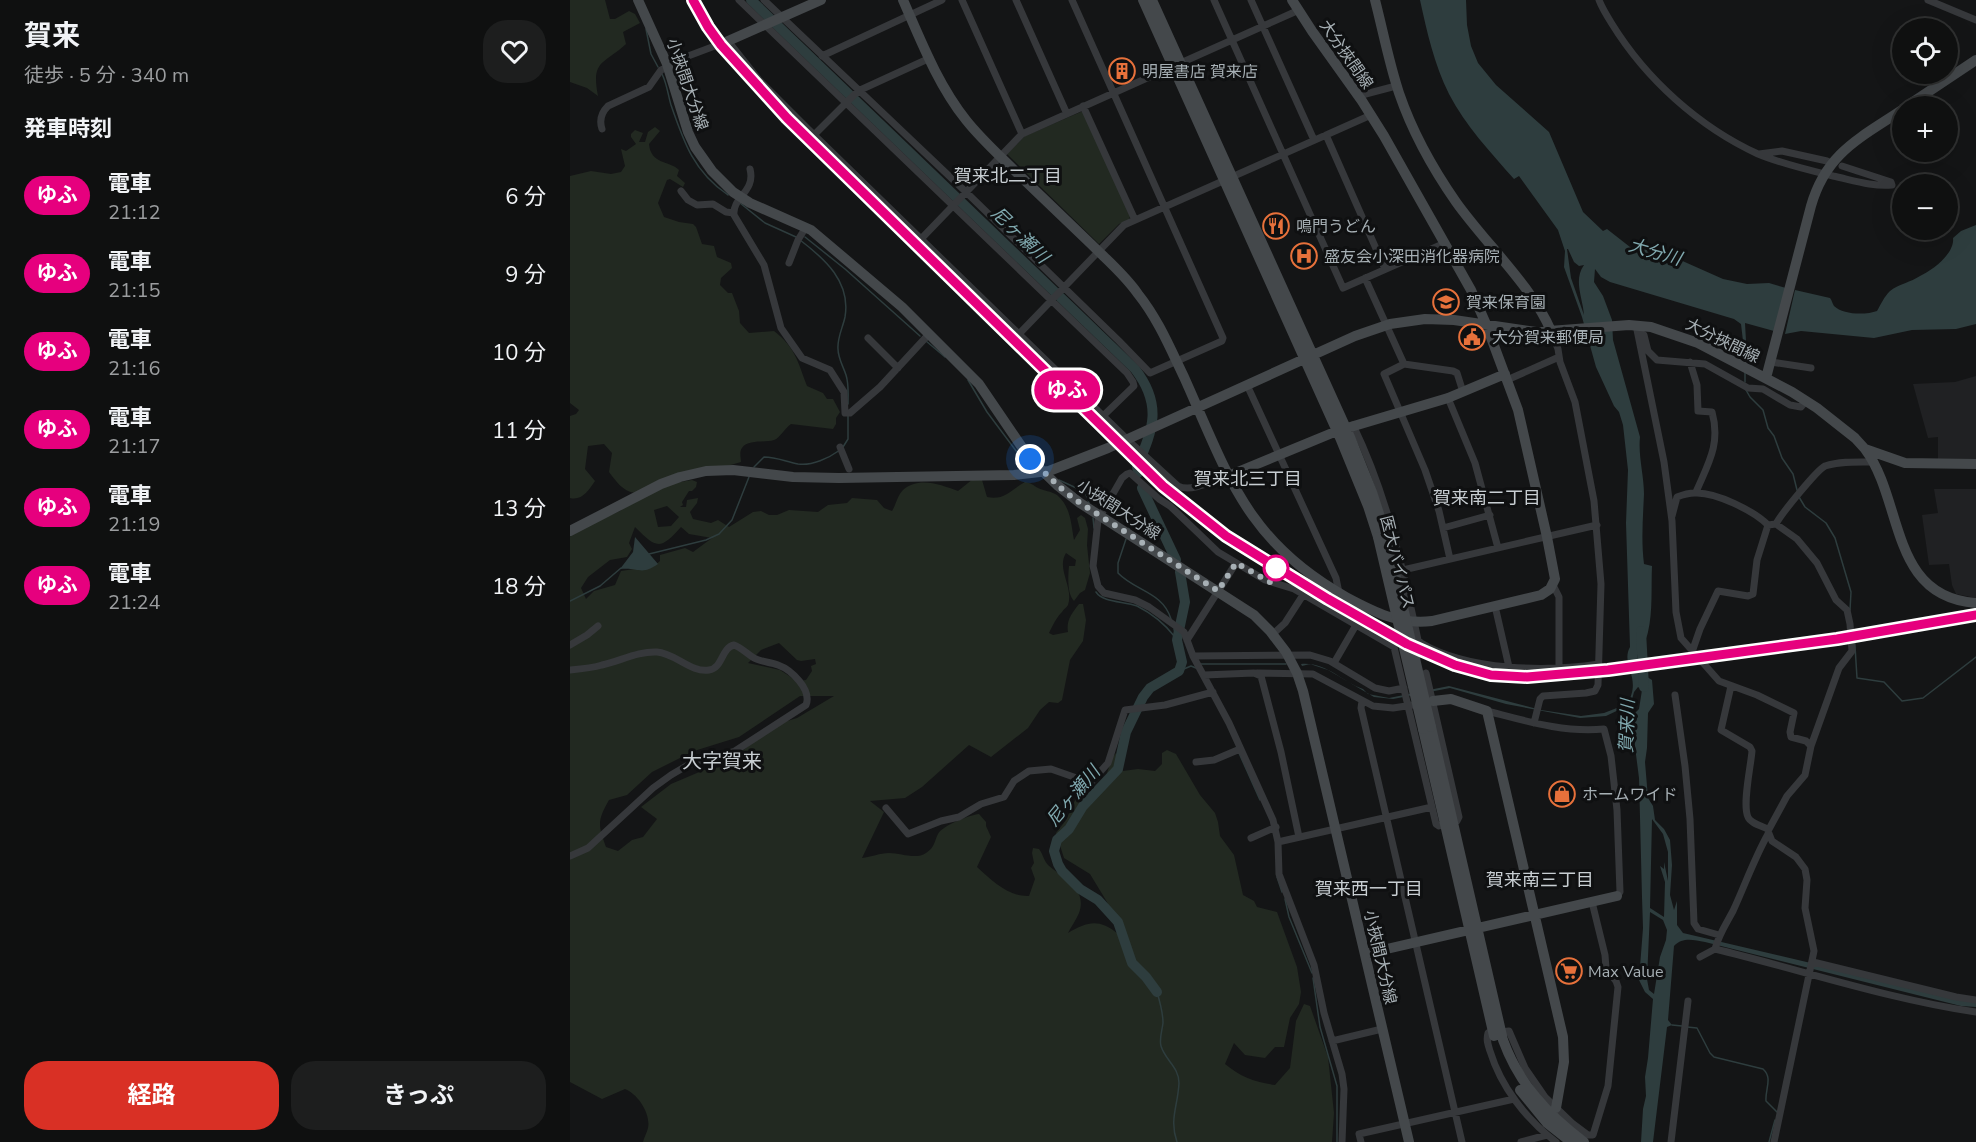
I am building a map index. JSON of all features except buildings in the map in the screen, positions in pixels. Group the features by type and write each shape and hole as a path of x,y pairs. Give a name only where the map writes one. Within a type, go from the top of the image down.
{"street":[{"name":"小挾間大分線","path":"638,0 667,65 685,124 695,147 716,176 739,201 804,230 902,307 958,360 979,384 1020,446 1071,497 1254,615 1273,634 1293,664 1336,829 1408,1142"},
{"path":"739,0 774,21 822,56 1131,352 1149,373 1222,341 1223,338 1072,0"},
{"path":"764,0 774,21 847,103 1121,366 1133,381 1133,387 1103,416"},
{"path":"602,129 601,118 608,106 649,87 667,65 821,0"},
{"path":"903,0 941,83 958,110 976,132 1125,278 1141,298 1162,331 1243,504 1261,529 1284,554 1314,578 1380,615 1414,622 1432,621 1542,595 1553,585"},
{"path":"822,56 942,0"},
{"path":"962,0 1022,134"},
{"path":"1016,0 1067,114"},
{"name":"医大バイパス","path":"1143,0 1177,64"},
{"name":"医大バイパス","path":"1152,0 1177,64 1309,358 1345,428 1372,492 1498,1034 1501,1056 1516,1085 1530,1104 1547,1123 1571,1142"},
{"path":"1214,0 1343,288 1444,243"},
{"path":"1251,0 1314,140"},
{"name":"大分挾間線","path":"1292,0 1371,115 1471,290 1486,324 1536,332 1634,327 1661,329 1691,339 1806,401 1855,438 1865,449 1905,463 1976,464"},
{"path":"1375,0 1396,86 1409,119 1439,176 1465,214 1555,330 1559,357 1580,423 1597,525 1601,584 1598,687 1586,693 1544,695 1540,699 1534,723"},
{"path":"1599,0 1621,39 1641,64 1682,104 1716,129 1758,154 1823,175 1892,185 1885,179 1842,166"},
{"path":"1928,0 1976,20"},
{"path":"921,239 1022,134 1299,10"},
{"path":"728,41 759,80 814,135 1127,440 1182,489 1228,476 1345,428 1448,398 1559,357"},
{"path":"814,135 858,91 930,58"},
{"path":"1922,96 1976,60"},
{"path":"1358,96 1396,86"},
{"path":"1083,106 1135,220"},
{"path":"1019,334 1119,229 1371,115"},
{"path":"1766,378 1811,206 1823,175 1845,149 1892,117"},
{"path":"1326,135 1385,269"},
{"path":"1758,154 1782,152 1827,161"},
{"path":"734,213 750,185 752,177 750,169"},
{"path":"681,191 688,200 697,205 713,204 726,212 734,213"},
{"path":"734,213 764,265 781,328 802,358 830,370 844,392 848,413 898,368 928,334"},
{"path":"789,263 804,230"},
{"path":"1365,278 1404,364"},
{"path":"570,531 661,484 706,471 728,470 793,477 839,478 1044,472 1127,440 1355,336 1386,325 1425,319 1486,324 1522,424 1547,537 1554,573 1553,585 1559,597 1559,668"},
{"path":"1634,327 1644,335 1648,351 1657,360 1705,364 1748,387 1763,389 1793,406 1801,407 1806,401"},
{"path":"1634,327 1661,443 1671,521 1676,612 1681,638 1714,677 1792,711 1795,717 1790,732 1791,737 1806,741 1811,746"},
{"path":"868,338 898,368"},
{"path":"1772,360 1798,368 1811,368"},
{"path":"1690,362 1697,385 1698,411 1712,412 1715,430 1712,456 1696,492"},
{"path":"1450,559 1425,470 1384,374 1404,364 1455,371 1463,392"},
{"path":"1247,385 1336,578 1339,593"},
{"path":"1448,398 1475,463 1498,548"},
{"path":"1345,428 1380,489 1394,532 1418,640 1425,646 1461,658 1509,667 1559,668 1599,664"},
{"path":"840,447 849,469"},
{"path":"1865,449 1873,462 1904,547 1915,569 1925,582 1942,594 1956,600 1976,603"},
{"path":"1692,652 1718,591 1748,596 1753,594 1756,560 1772,525 1823,467 1841,463 1873,462"},
{"path":"1342,1142 1344,1081 1324,1013 1314,965 1279,874 1276,827 1182,630 1138,602 1100,591 1093,566 1099,516 1125,475 1130,473 1170,506 1215,549 1236,563 1264,580 1291,588 1394,647 1437,825 1448,824 1457,822 1459,817 1426,673"},
{"path":"1671,521 1677,497 1696,492 1725,500 1797,539 1817,562 1836,600 1847,610 1850,625 1852,651 1839,668 1811,746 1805,775 1787,796 1768,832 1732,912 1719,935 1715,949"},
{"path":"1443,528 1490,514"},
{"path":"1403,570 1597,525"},
{"path":"1187,640 1236,563"},
{"path":"1273,634 1285,623 1314,578"},
{"path":"1495,606 1509,667"},
{"path":"1334,663 1356,625"},
{"path":"570,645 598,626"},
{"path":"570,670 604,665 660,651 699,669 708,670 716,667 727,648 734,645 755,658 786,668 798,679 808,699 806,705 750,743 735,751 688,765 671,774 588,848 570,856"},
{"path":"1202,671 1257,673 1293,664 1316,655 1334,663 1375,688 1389,691 1404,688"},
{"path":"1194,658 1293,664 1320,676 1362,701 1385,708 1455,700 1534,723 1571,729 1604,729 1611,756 1618,822 1620,892 1617,896 1365,954"},
{"path":"1257,673 1262,678 1299,837"},
{"path":"1731,686 1721,730 1750,747 1752,751 1747,784 1747,816 1768,832 1772,841 1796,857 1805,869 1807,880 1804,904 1814,946 1813,962 1774,1142"},
{"path":"886,808 908,834 964,815 981,804 1004,797 1014,782 1029,771 1051,769 1092,782 1108,763 1121,718 1127,710 1173,704 1213,692"},
{"path":"1676,694 1689,808 1694,923 1696,928 1719,935"},
{"path":"1362,701 1361,708 1462,1142"},
{"path":"1487,711 1563,1037 1564,1062 1556,1108"},
{"path":"1196,762 1214,760 1240,749"},
{"path":"1278,842 1432,807"},
{"path":"1251,838 1276,827"},
{"path":"1556,1142 1528,1117 1514,1098 1492,1059 1486,1037 1488,1033 1498,1034 1509,1031 1525,1068 1545,1097 1584,1132 1593,1135 1608,1086 1618,987 1606,968 1592,902"},
{"path":"1700,957 1715,949 1949,1008 1976,1012"},
{"path":"1813,962 1976,1000"},
{"path":"1671,1142 1688,1001"},
{"path":"1332,1041 1382,1029"},
{"path":"1498,1034 1512,1064 1531,1093 1551,1116 1584,1142"},
{"path":"1361,1142 1359,1134 1514,1098"},
{"path":"1521,1142 1547,1135"}],"shaded area":[{"path":"570,0 605,0 610,19 615,19 629,11 635,14 640,23 623,32 626,44 605,60 598,69 596,84 598,96 587,88 570,82"},
{"path":"1083,111 1130,216 1129,220 1119,224 1099,244 1007,154 1025,136"},
{"path":"655,127 660,131 649,144 650,151 657,159 679,170 677,176 685,183 683,187 670,179 667,180 658,203 664,217 693,224 702,244 714,246 717,257 731,263 732,268 721,278 720,285 728,293 732,293 739,311 740,323 749,333 774,331 781,337 795,355 807,386 823,393 827,399 833,399 840,412 833,429 791,424 774,440 745,445 741,451 741,462 635,493 623,488 609,472 612,453 604,444 588,446 585,469 595,481 582,496 570,498 570,416 579,410 570,403 570,176 591,171 611,174 621,172 625,166 621,149 626,151 636,144 631,134 635,130 643,133 639,142 645,142 648,132"},
{"path":"1976,376 1976,460 1938,460 1938,437 1928,438 1913,384 1955,382"},
{"path":"973,479 982,480 987,497 1003,496 1025,482 1057,495 1068,510 1074,540 1080,530 1077,518 1081,515 1085,518 1088,529 1090,573 1085,590 1074,601 1069,589 1068,575 1069,566 1075,566 1076,560 1066,553 1063,565 1069,592 1068,605 1056,619 1049,633 1053,635 1068,632 1070,617 1079,604 1083,604 1086,620 1083,641 1070,660 1062,700 1058,703 1049,702 1040,710 1028,728 991,757 969,745 922,787 905,798 870,801 884,812 862,858 889,853 922,855 931,849 938,834 945,827 963,818 979,814 986,822 991,837 977,867 989,878 1008,891 1029,896 1035,879 1031,868 1034,863 1033,848 1039,849 1045,862 1072,884 1080,897 1079,913 1068,933 1093,923 1105,926 1118,934 1107,902 1090,874 1064,858 1056,833 1066,820 1077,796 1101,791 1112,758 1116,753 1123,771 1138,769 1155,771 1162,764 1162,753 1167,750 1176,754 1200,795 1215,813 1220,836 1234,855 1243,895 1254,901 1257,907 1277,912 1297,967 1301,992 1299,1004 1290,1018 1284,1047 1275,1047 1265,1058 1245,1055 1234,1043 1225,1064 1248,1078 1275,1085 1290,1068 1296,1021 1304,1004 1310,1006 1328,1057 1334,1113 1332,1142 643,1142 648,1128 648,1117 634,1095 625,1089 602,1099 570,1082 570,533 620,511 651,487 692,480 697,482 696,487 689,491 680,507 686,507 687,500 698,498 690,512 693,519 711,523 718,520 729,527 753,512 761,511 769,515 777,515 789,510 818,512 828,505 847,503 852,498 877,500 884,508 892,511 903,490 916,483 930,483 958,491","holes":["667,506 679,517 671,526 658,527 654,510","635,527 653,543 658,544 668,540 681,527 689,534 712,538 693,552 685,548 660,555 660,561 654,566 621,571 615,585 594,591 586,599 581,588 588,577 610,560 627,557 632,549 629,543","779,643 797,660 815,659 816,664 811,666 812,671 806,680 797,681 780,670 748,663 761,650","800,696 834,696 797,718 781,723 749,745 727,766 704,770 671,784 641,807 657,819 643,837 632,840 618,851 606,847 600,823 609,800 627,795 652,772 694,751 739,737"]},
{"path":"1934,489 1976,489 1976,598 1956,594 1952,585 1949,564 1929,565 1922,515 1938,513"}],"water":[{"name":"大分川","path":"1420,0 1466,0 1471,46 1478,63 1496,85 1549,132 1583,212 1603,231 1607,229 1630,247 1660,251 1723,279 1747,284 1769,283 1786,288 1774,331 1745,323 1746,341 1743,341 1741,324 1734,319 1610,282 1601,277 1595,269 1594,282 1603,296 1612,320 1613,340 1640,437 1644,494 1643,555 1644,564 1652,566 1650,624 1646,639 1638,653 1639,672 1652,680 1654,704 1648,713 1645,762 1648,798 1653,806 1655,820 1670,840 1672,865 1670,895 1674,910 1677,901 1677,925 1683,933 1976,1002 1976,1007 1961,1006 1705,942 1681,941 1674,946 1668,1020 1672,1025 1667,1027 1653,1142 1641,1142 1653,999 1645,992 1639,980 1643,928 1639,778 1632,723 1634,714 1639,709 1642,690 1638,687 1634,692 1629,711 1627,706 1606,716 1580,718 1506,704 1450,688 1393,699 1374,697 1369,694 1389,698 1449,686 1541,710 1581,716 1604,713 1627,704 1633,687 1628,660 1630,647 1626,523 1628,470 1623,425 1619,412 1596,367 1582,317 1564,267 1565,251 1558,230 1519,176 1514,179 1471,128 1455,105 1439,71","holes":["1567,249 1574,262 1579,266 1584,265 1579,277 1584,315 1571,278","1652,819 1663,834 1668,852 1668,881 1664,862 1664,869 1660,866 1665,882 1664,917 1650,908","1650,912 1663,920 1667,930 1654,994 1649,990 1647,979"]},
{"path":"1976,225 1976,324 1956,329 1912,330 1874,338 1801,331 1785,334 1795,290 1830,298 1834,306 1849,313 1861,314 1877,311 1890,291 1937,265 1951,249 1953,240 1958,240 1958,234"},
{"path":"635,537 658,564 648,570 620,569 633,552"}],"waterway":[{"name":"尼ヶ瀬川","path":"751,0 1135,369 1144,382 1152,405 1151,428 1137,466 1138,473"},
{"path":"646,29 651,54 658,67"},
{"path":"662,74 676,119 692,156 707,177 728,195"},
{"path":"740,203 765,223 796,237"},
{"path":"805,237 845,269 920,336"},
{"path":"800,240 827,263 840,282 844,293 845,317 838,349 847,378 848,404"},
{"path":"926,341 945,357"},
{"path":"1745,341 1745,361"},
{"path":"1745,372 1745,382"},
{"path":"968,380 987,412 1028,467"},
{"path":"1746,390 1763,410 1768,428 1774,436 1782,458 1793,474 1797,490"},
{"path":"843,447 848,439 848,414"},
{"path":"754,467 764,457 809,464 840,450"},
{"path":"649,554 706,540 719,534 732,520 749,477"},
{"path":"1059,480 1085,492 1089,503"},
{"name":"尼ヶ瀬川","path":"1142,488 1176,560"},
{"path":"1799,497 1805,507 1826,523 1835,538 1851,592 1850,610"},
{"path":"1129,513 1129,529"},
{"path":"1093,518 1094,528"},
{"path":"1126,539 1118,563 1118,573 1162,603 1171,619"},
{"path":"570,601 600,586 621,568"},
{"name":"尼ヶ瀬川","path":"1157,992 1132,963 1118,922 1098,900 1080,889 1062,871 1054,851 1057,840 1069,829 1083,806 1118,769 1126,732 1143,697 1150,688 1179,671 1182,662 1177,640 1185,602 1180,572"},
{"path":"1096,592 1104,598 1132,604 1143,609 1158,619 1175,637"},
{"name":"尼ヶ瀬川","path":"1174,629 1177,640"},
{"path":"1854,630 1857,678 1884,682 1902,701 1923,698 1976,657"},
{"name":"賀来川","path":"1641,631 1644,687"},
{"path":"1201,664 1286,664"},
{"path":"1179,671 1191,666 1196,668"},
{"path":"1239,753 1260,800"},
{"path":"1277,877 1282,892"},
{"path":"1285,899 1289,917 1312,973"},
{"path":"1313,978 1320,1027 1337,1086 1337,1142"},
{"path":"1157,992 1163,1019 1161,1046 1174,1068 1179,1083 1174,1119 1177,1142"},
{"path":"1672,1025 1682,1026"},
{"path":"1687,1027 1697,1028 1714,1057 1763,1069 1768,1076 1766,1101 1778,1113"},
{"path":"1769,1142 1775,1120"}],"railway":[{"path":"693,0 724,47 787,118 1163,486 1226,536 1328,599 1407,644 1455,665 1491,675 1527,677 1608,670 1837,639 1976,615"}],"train":[{"name":"ゆふ","path":"693,0 721,45 787,118 1163,486 1204,520 1251,553 1407,644 1455,665 1491,675 1549,676 1837,639 1976,615"}],"place":[{"name":"明屋書店 賀来店","path":"1122,71"},
{"name":"鳴門うどん","path":"1276,226"},
{"name":"盛友会小深田消化器病院","path":"1304,256"},
{"name":"賀来保育園","path":"1446,302"},
{"name":"大分賀来郵便局","path":"1472,337"},
{"name":"ホームワイド","path":"1562,794"},
{"name":"Max Value","path":"1569,971"}],"district":[{"name":"賀来北二丁目","path":"1008,176"},
{"name":"賀来北三丁目","path":"1248,479"},
{"name":"賀来南二丁目","path":"1487,498"},
{"name":"大字賀来","path":"722,761"},
{"name":"賀来南三丁目","path":"1540,880"},
{"name":"賀来西一丁目","path":"1369,889"}],"route":[{"path":"1030,459 1080,503 1218,591 1236,563 1270,582 1276,568"}]}
